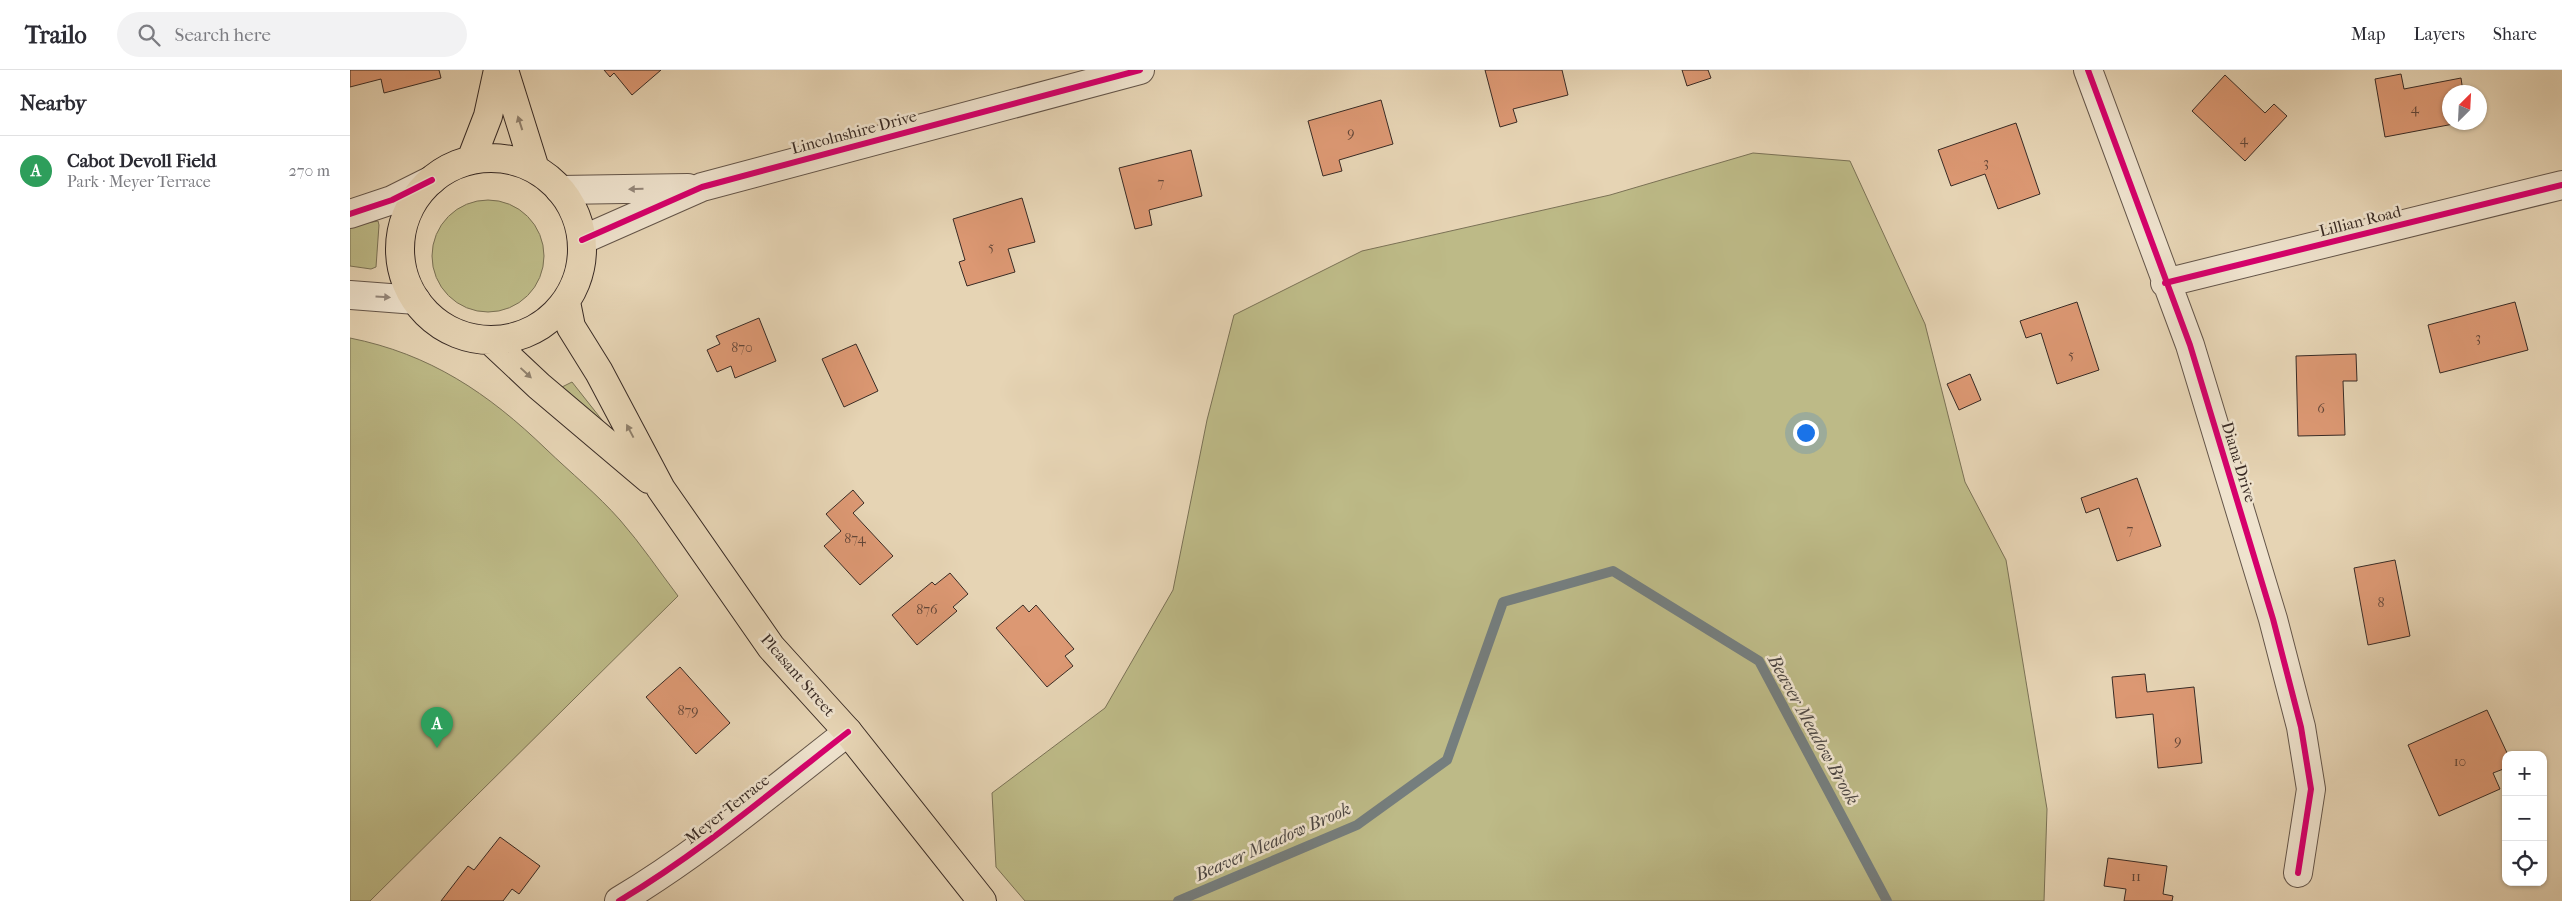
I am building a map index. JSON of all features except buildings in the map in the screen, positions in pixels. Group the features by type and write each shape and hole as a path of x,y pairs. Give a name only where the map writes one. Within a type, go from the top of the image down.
{"main road":[{"path":"471,160 488,116 498,70"},
{"path":"504,70 535,169"},
{"path":"492,158 514,161 535,169 560,190 577,218 582,240 582,262 576,283 566,302 551,318 533,330 512,338 490,340 468,337 448,329 430,316 416,300 406,280 400,259 401,237 406,216 413,203 432,180 450,168 471,160 492,158"},
{"name":"Pleasant Street","path":"566,302 571,327 599,372 661,489 771,647 848,732 982,901"},
{"name":"Pleasant Street","path":"490,340 539,386 661,489"}],"street":[{"name":"Lincolnshire Drive","path":"582,240 702,188 1140,70"},
{"name":"Diana Drive","path":"2088,70 2165,283 2190,345 2273,619 2301,727 2311,789 2298,873"},
{"path":"350,214 392,200 432,180"},
{"name":"Lillian Road","path":"2165,283 2562,184"},
{"name":"Lincolnshire Drive","path":"560,190 702,188"},
{"path":"350,295 416,300"},
{"name":"Meyer Terrace","path":"619,901 656,879 848,732"}],"shaded area":[{"path":"1753,153 1850,161 1925,324 1965,482 2006,560 2047,809 2044,901 1025,901 996,867 992,793 1105,708 1173,590 1207,420 1234,315 1362,251 1610,195"},
{"path":"488,200 509,204 527,217 540,235 544,256 540,277 527,295 509,308 488,312 467,308 449,295 436,277 432,256 436,235 449,217 467,204"},
{"path":"378,221 376,267 371,269 350,266 350,226"},
{"path":"350,338 379,345 432,365 480,393 502,410 611,510 635,538 678,596 370,901 350,901"},
{"path":"572,382 617,439 558,389"}],"waterway":[{"name":"Beaver Meadow Brook","path":"1178,901 1357,825 1447,760 1503,602 1613,571 1759,661 1887,901"}],"cycle path":[{"path":"582,240 702,187 1140,70"},
{"path":"2088,70 2190,345 2273,619 2301,727 2311,789 2298,873"},
{"path":"350,214 392,200 432,180"},
{"path":"2165,283 2562,185"},
{"path":"619,901 707,842 848,732"}],"place":[{"name":"Cabot Devoll Field","path":"437,748"}]}
